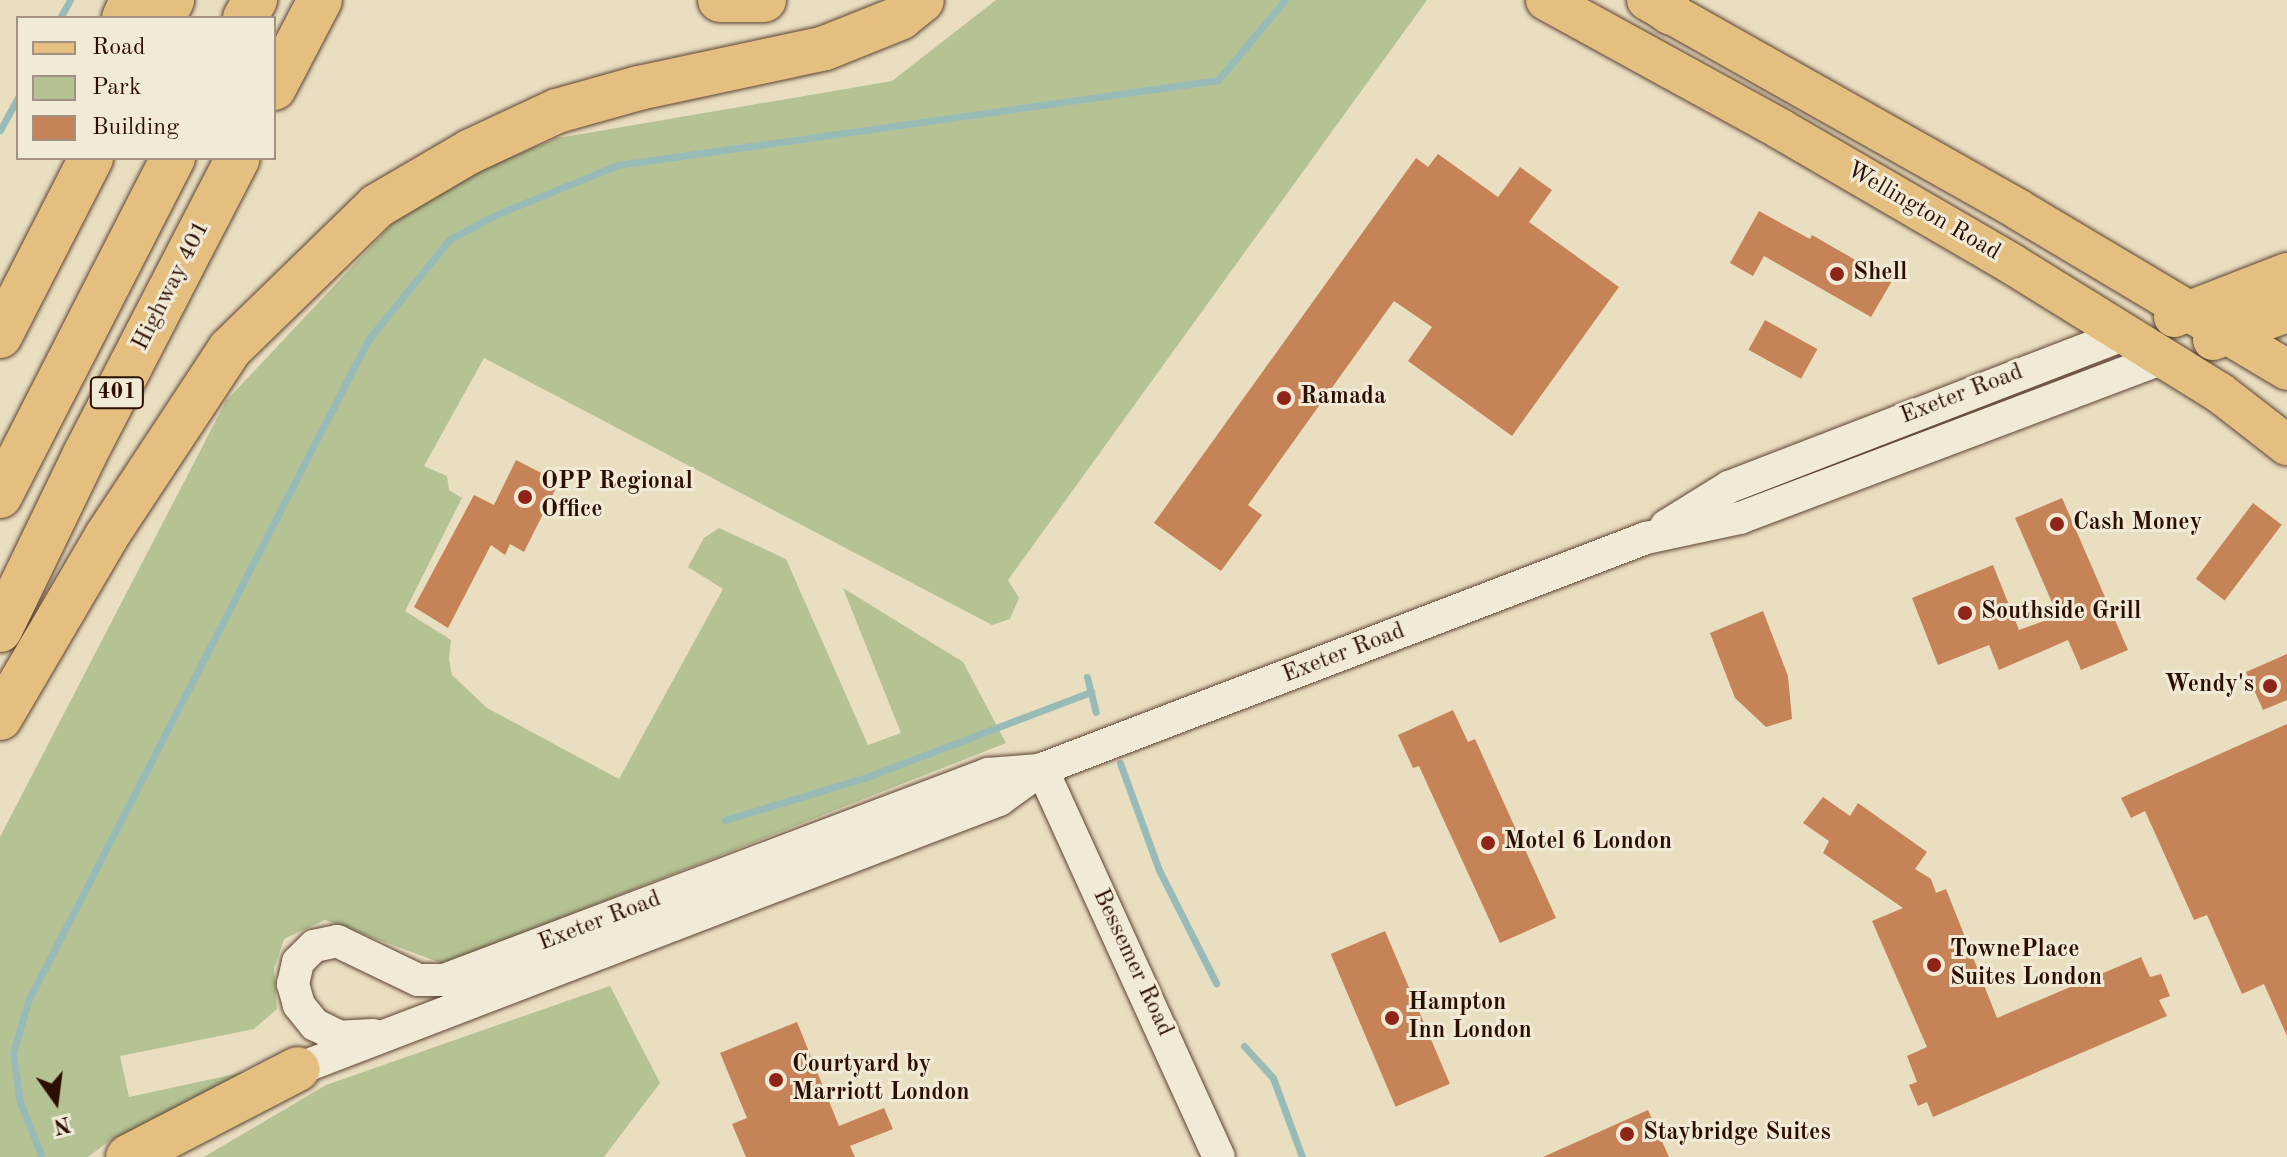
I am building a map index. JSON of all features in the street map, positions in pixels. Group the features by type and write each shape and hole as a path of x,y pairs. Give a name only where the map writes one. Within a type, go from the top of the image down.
{"highway":[{"path":"276,84 320,0"},
{"path":"720,0 764,0"},
{"path":"0,718 106,537 230,349 377,206 469,152 557,111 639,88 825,48 900,18 922,0"},
{"path":"0,292 60,160"},
{"path":"0,336 90,160"},
{"name":"401","path":"0,496 172,160"},
{"name":"Highway 401","path":"0,630 84,456 237,160"},
{"path":"128,1157 298,1069"}],"main road":[{"name":"Wellington Road","path":"1546,0 1796,138 2125,334 2171,355 2287,445"},
{"name":"Wellington Road","path":"1657,4 2287,370"},
{"name":"Exeter Road","path":"2125,334 2287,273"},
{"name":"Exeter Road","path":"2171,355 2287,312"},
{"path":"2171,355 2287,411"}],"street":[{"name":"Exeter Road","path":"1646,538 1729,487 2125,334"},
{"name":"Exeter Road","path":"298,1069 999,800 1042,769 1646,538 1740,518 2171,355"},
{"name":"Exeter Road","path":"383,1035 340,1037 315,1025 299,1005 293,984 298,962 314,946 337,941 418,980 444,980 988,774 1042,769"},
{"name":"Bessemer Road","path":"1042,769 1219,1157"}],"green space":[{"path":"996,0 1427,0 1008,580 1019,598 1010,619 992,625 484,358 424,466 447,476 449,490 462,498 405,611 451,640 449,659 452,675 487,708 619,779 723,589 688,567 704,538 719,528 786,559 868,745 901,733 843,588 963,662 1006,743 444,964 325,920 284,939 274,969 277,1009 254,1029 120,1056 129,1097 249,1071 108,1142 88,1157 0,1157 0,837 226,401 395,221 464,175 558,138 892,81"},
{"path":"610,986 660,1083 604,1157 204,1157 326,1085"}],"building":[{"name":"Ramada","path":"1438,154 1498,197 1520,167 1552,190 1529,222 1619,287 1512,436 1408,361 1432,327 1394,301 1248,505 1262,515 1221,571 1154,523 1416,158 1428,167"},
{"path":"1759,211 1810,239 1812,235 1892,281 1871,317 1764,256 1753,276 1730,263"},
{"path":"1765,320 1817,349 1801,379 1749,350"},
{"path":"516,460 559,482 524,552 510,544 505,555 491,545 448,628 414,607 474,495 494,505"},
{"path":"2062,498 2128,650 2081,670 2068,640 1999,670 1989,645 1938,665 1912,598 1993,565 2019,630 2058,616 2015,518"},
{"path":"2253,503 2282,525 2225,601 2196,579"},
{"path":"1763,611 1788,676 1792,719 1766,727 1735,698 1710,633"},
{"name":"Wendy's","path":"2287,654 2287,700 2263,710 2246,672"},
{"name":"Motel 6 London","path":"1453,710 1468,742 1475,739 1556,918 1500,943 1419,766 1413,768 1398,735"},
{"path":"2287,724 2287,1036 2264,984 2242,994 2207,915 2194,920 2145,811 2131,818 2121,798"},
{"name":"TownePlace Suites London","path":"1823,797 1850,816 1858,803 1927,852 1915,869 1931,879 1936,893 1946,889 1997,1018 2141,957 2150,977 2161,974 2170,996 2159,1000 2167,1016 1933,1117 1927,1102 1918,1106 1909,1085 1917,1082 1907,1056 1927,1047 1872,921 1903,908 1823,853 1829,841 1803,823"},
{"name":"Hampton Inn London","path":"1385,931 1450,1084 1396,1107 1331,954"},
{"name":"Courtyard by Marriott London","path":"797,1022 839,1126 884,1108 893,1129 850,1146 855,1157 746,1157 732,1124 747,1118 720,1053"},
{"name":"Staybridge Suites","path":"1648,1110 1669,1157 1543,1157"}],"waterway":[{"path":"61,16 70,0"},
{"path":"42,1157 20,1102 13,1053 28,1001 368,340 449,240 493,216 618,165 1218,80 1285,0"},
{"path":"0,130 16,101"},
{"path":"1087,677 1096,712"},
{"path":"725,820 867,777 1091,692"},
{"path":"1120,763 1159,870 1216,983"},
{"path":"1244,1046 1273,1078 1302,1157"}],"place":[{"name":"Shell","path":"1837,274"},
{"name":"Ramada","path":"1284,398"},
{"name":"OPP Regional Office","path":"525,497"},
{"name":"Cash Money","path":"2057,524"},
{"name":"Southside Grill","path":"1965,613"},
{"name":"Wendy's","path":"2270,686"},
{"name":"Motel 6 London","path":"1488,843"},
{"name":"TownePlace Suites London","path":"1934,965"},
{"name":"Hampton Inn London","path":"1392,1018"},
{"name":"Courtyard by Marriott London","path":"776,1080"},
{"name":"Staybridge Suites","path":"1627,1134"}]}
